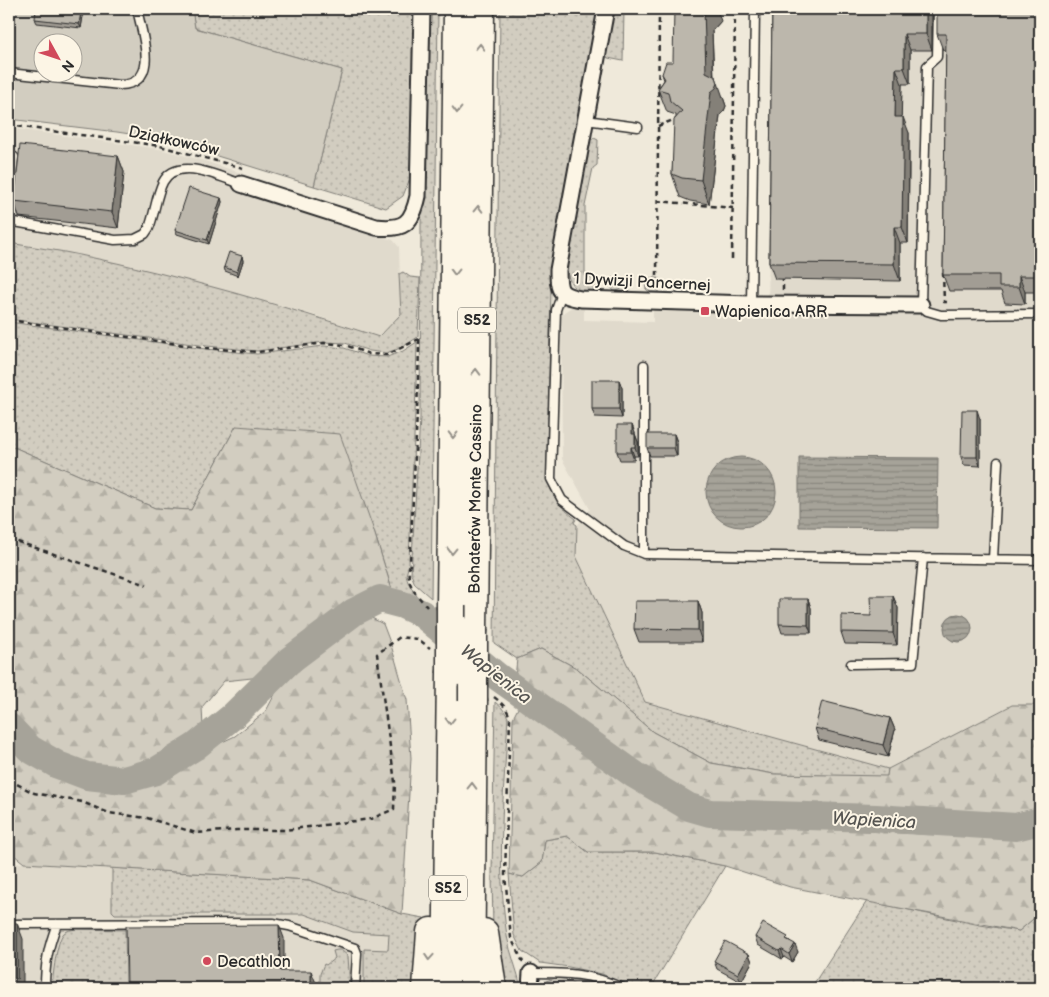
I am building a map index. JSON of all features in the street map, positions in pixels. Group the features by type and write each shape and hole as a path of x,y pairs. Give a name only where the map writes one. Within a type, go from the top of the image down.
{"highway":[{"name":"Bohaterów Monte Cassino","path":"447,988 451,672 439,606 458,9"},
{"name":"Bohaterów Monte Cassino","path":"470,988 480,9"},
{"path":"427,988 430,939 449,787"},
{"path":"472,835 492,988"}],"street":[{"path":"241,184 376,227 393,229 406,223 415,211 418,196 422,9"},
{"name":"1 Dywizji Pancernej","path":"606,9 558,270 558,282 562,293 566,296 581,299 751,304 921,304"}],"lane":[{"path":"9,73 120,85 130,85 136,82 146,66 137,9"},
{"path":"751,304 755,9"},
{"path":"938,9 937,57 927,66 921,304 927,311 941,315 1040,314"},
{"path":"586,120 638,127"},
{"path":"9,205 14,157"},
{"path":"9,221 115,240 135,239 145,234 149,228 162,183 172,172 180,169 194,169 241,184"},
{"path":"562,293 556,310 551,479 562,500 624,546 644,554 1040,560"},
{"path":"644,366 644,554"},
{"path":"993,559 998,462"},
{"path":"851,664 913,663 923,558"},
{"path":"9,924 273,923 289,926 355,948 358,953 356,988"},
{"path":"45,988 45,963 57,924"},
{"path":"530,981 584,975 602,979 624,988"}],"path":[{"path":"657,276 658,9"},
{"path":"732,259 736,9"},
{"path":"658,126 677,118"},
{"name":"Działkowców","path":"9,126 160,146 249,170"},
{"path":"657,200 733,208"},
{"path":"9,320 206,348 258,352 324,344 345,345 369,354 388,355 419,339 418,418 410,564 407,575 416,594 439,606"},
{"path":"9,539 147,585"},
{"path":"9,780 34,793 82,802 109,813 147,818 196,833 237,830 285,830 371,818 394,810 395,782 377,654 400,637 418,638"},
{"path":"503,704 510,720 504,875 511,938 530,981"}],"shaded area":[{"path":"773,9 1040,9 1040,705 1012,705 888,769 645,702 576,556 576,527 590,509 562,459 561,317 564,312 572,307 584,308 584,320 653,322 653,309 768,311"},
{"path":"9,128 160,149 205,161 244,174 240,190 393,240 399,247 401,314 379,337 311,314 214,288 80,255 9,243"},
{"path":"741,457 760,463 770,473 776,492 770,511 760,521 741,527 722,521 712,511 706,492 712,473 722,463"},
{"path":"799,457 938,458 937,528 799,527"},
{"path":"958,614 968,618 972,628 968,638 958,642 948,638 944,628 948,618"},
{"path":"24,863 310,880 402,914 399,988 9,988 9,864"}],"green space":[{"path":"9,9 192,9 195,28 342,70 314,186 162,139 9,119"},
{"path":"192,9 418,9 412,173 403,196 386,208 314,186 342,70 195,28"},
{"path":"427,9 438,9 431,598 415,584 411,574 420,418 421,226"},
{"path":"500,9 598,9 559,227 551,286 547,477 557,501 576,519 574,523 577,525 576,556 645,702 888,769 887,777 774,774 711,763 653,732 578,669 541,649 517,659 494,643"},
{"path":"614,9 624,9 623,61 608,58 605,54"},
{"path":"594,138 598,140 597,165 593,168 585,206 585,277 596,278 592,291 582,293 571,283 567,266 589,141"},
{"path":"9,243 71,253 156,272 268,303 379,337 401,314 399,274 403,272 410,277 420,278 418,337 401,348 386,353 370,351 345,343 324,342 257,351 9,319"},
{"path":"610,278 631,278 624,287 614,291 610,286"},
{"path":"644,278 659,278 659,294 652,294 646,289"},
{"path":"9,322 206,349 257,354 324,346 344,348 368,356 387,357 403,351 417,342 409,564 406,575 408,582 424,607 393,593 373,528 236,426 191,510 155,508 9,445"},
{"path":"236,426 340,434 373,528 393,593 372,595 345,611 300,644 261,677 224,681 202,707 203,728 175,752 136,770 107,772 66,758 24,732 9,715 9,445 155,508 191,510"},
{"path":"370,617 383,624 407,700 411,758 402,914 310,880 24,863 9,851 9,741 25,754 55,772 77,782 106,787 136,785 173,776 218,744 235,736 266,711 277,690 327,645"},
{"path":"541,649 578,669 653,732 711,763 774,774 887,776 888,769 1012,705 1040,705 1040,808 1013,814 875,806 716,804 682,792 653,775 515,678 517,659"},
{"path":"495,702 508,717 501,854 502,882 507,936 521,988 502,988 493,929"},
{"path":"518,708 529,711 677,814 711,822 901,833 1005,838 1040,834 1040,913 1019,931 790,887 725,866 655,852 588,852 567,836 545,840 542,862 523,877 509,874 513,718"},
{"path":"567,836 588,852 655,852 725,866 651,988 632,988 602,974 540,963 522,951 514,935 509,874 523,877 542,862 545,840"},
{"path":"112,868 310,880 402,914 424,918 419,988 364,988 364,949 388,950 389,934 353,932 304,914 115,914 112,911"},
{"path":"867,901 980,925 1019,931 1040,913 1040,988 811,988"},
{"path":"76,929 125,930 126,988 52,988 55,959 61,937 65,932"},
{"path":"341,950 348,956 350,988 320,988 320,974 324,964 326,965 335,958 333,951"},
{"path":"556,978 599,983 613,988 541,988 546,981"}],"building":[{"path":"36,9 61,9 81,12 79,24 35,19"},
{"path":"674,9 704,9 706,72 716,77 718,83 711,92 701,180 682,178 672,174 674,120 682,111 670,101 668,92 658,89 665,79 662,74 666,62 673,62"},
{"path":"772,9 926,9 926,34 904,34 904,68 896,68 895,117 903,117 903,159 902,227 894,227 894,264 769,263"},
{"path":"937,9 1040,9 1040,276 1019,276 1019,287 999,287 999,275 943,275 946,34 937,34"},
{"path":"20,145 118,156 112,212 14,201"},
{"path":"189,188 221,198 207,240 175,230"},
{"path":"229,252 242,256 237,272 224,267"},
{"path":"592,380 619,380 619,409 592,409"},
{"path":"962,410 977,410 977,457 961,457"},
{"path":"617,425 632,425 632,434 635,434 635,447 631,447 631,452 617,452"},
{"path":"647,434 674,434 674,448 647,448"},
{"path":"870,596 893,596 893,633 841,632 841,615 871,616"},
{"path":"779,599 808,599 808,625 779,624"},
{"path":"635,601 698,601 698,630 634,629"},
{"path":"822,701 890,718 883,745 815,728"},
{"path":"9,923 17,923 17,988 9,988"},
{"path":"763,923 788,937 786,939 795,944 789,954 781,949 779,951 755,937"},
{"name":"Decathlon","path":"279,925 280,971 311,971 311,988 127,988 126,926"},
{"path":"725,941 749,954 738,974 714,961"}],"waterway":[{"name":"Wapienica","path":"9,727 30,749 58,765 87,776 124,780 156,771 196,746 233,716 290,660 354,612 380,599 403,605 422,614 498,677 635,775 689,807 710,813 876,818 1016,827 1040,821"}],"place":[{"name":"Wapienica ARR","path":"705,311"},
{"name":"Decathlon","path":"207,961"}]}
